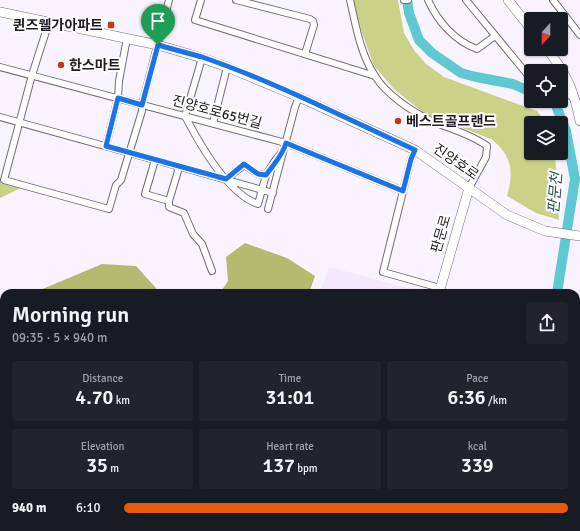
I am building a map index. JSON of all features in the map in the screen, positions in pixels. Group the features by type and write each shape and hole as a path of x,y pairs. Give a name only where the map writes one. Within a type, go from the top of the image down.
{"street":[{"path":"48,22 2,180 109,210 116,185 121,180 130,153 142,111 142,105 169,0"},
{"path":"201,0 195,20 375,76"},
{"path":"236,0 310,18 314,25 305,54"},
{"path":"350,0 361,46 375,76 392,94 416,113 432,121 479,139 487,146 486,157 469,188"},
{"path":"428,0 448,31 467,45 477,49 495,36"},
{"path":"466,0 524,70"},
{"path":"508,0 524,20"},
{"path":"553,0 580,35"},
{"name":"진양호로","path":"0,12 158,45 228,67 299,97 415,150 507,214 545,231 580,236"},
{"path":"106,146 118,98 119,81 127,38"},
{"path":"552,56 568,79 580,118"},
{"path":"202,58 185,116 213,164 226,179 248,201 258,204 266,175 284,150"},
{"name":"진양호로65번길","path":"0,67 286,143 403,191"},
{"path":"213,124 228,67"},
{"path":"568,94 575,98"},
{"path":"268,209 299,97"},
{"path":"0,117 273,193"},
{"path":"403,191 411,159 415,150"},
{"path":"155,160 145,194 170,201"},
{"path":"226,179 244,164 258,174 266,175"},
{"path":"177,166 178,171 169,207 184,213 193,234 202,244 212,271"},
{"name":"판문로","path":"440,289 469,188"},
{"name":"판문로","path":"403,191 383,272 437,289"},
{"path":"244,207 248,201"}],"shaded area":[{"path":"329,267 411,289 321,289"}],"green space":[{"path":"353,0 398,0 404,33 414,50 426,64 444,77 524,106 524,108 537,111 541,116 524,116 524,160 555,160 559,220 536,213 507,196 511,172 510,164 503,151 491,139 424,113 394,89 374,66 361,30"},
{"path":"0,182 21,188 0,198"},
{"path":"245,243 287,258 315,276 310,289 223,289 228,281 226,257"},
{"path":"102,264 136,266 156,289 43,289"}],"waterway":[{"name":"판문천","path":"407,0 409,13 419,40 432,53 461,73 513,84 524,89"},
{"name":"판문천","path":"557,108 566,131 575,179 558,289"}],"place":[{"name":"퀸즈웰가아파트","path":"111,25"},
{"name":"한스마트","path":"61,65"},
{"name":"베스트골프랜드","path":"398,121"}],"route":[{"path":"158,45 228,67 299,97 415,150 411,159 403,191 286,143 284,150 266,175 258,174 244,164 226,179 106,146 118,98 142,105 158,45"}]}
